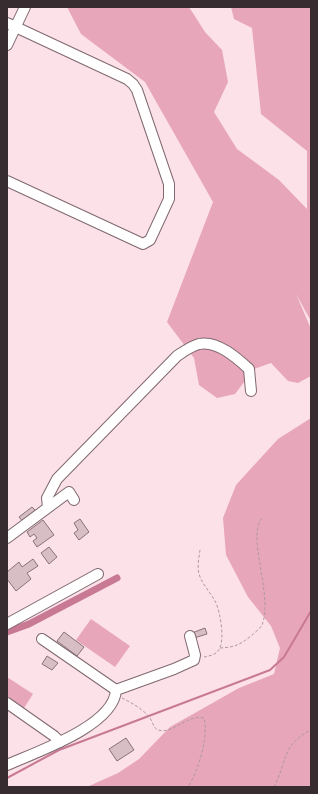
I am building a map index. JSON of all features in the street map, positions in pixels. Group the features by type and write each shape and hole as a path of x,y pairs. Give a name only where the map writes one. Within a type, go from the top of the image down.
{"street":[{"path":"7,45 11,25 25,7"},
{"path":"7,181 143,244 150,240 170,195 169,184 137,90 133,84 127,79 11,25"},
{"path":"48,508 47,498 57,480 176,356 188,348 200,343 218,346 237,358 249,369 251,391"},
{"path":"7,538 69,492 74,500"},
{"path":"7,624 98,574"},
{"path":"7,765 60,742 96,721 108,711 116,695 194,660 195,655 190,636"},
{"path":"42,639 116,695"},
{"path":"7,703 54,736 60,742"}],"path":[{"path":"220,648 242,644 262,626 265,594 262,564 257,546 257,531 258,524 263,517"},
{"path":"194,660 217,653 220,648 222,631 219,612 199,575 198,567 200,550"},
{"path":"116,695 136,706 146,714 155,728 159,730 164,731 193,718 204,718 206,732 197,771 188,787"},
{"path":"274,787 287,751 299,736 311,730"}],"shaded area":[{"path":"67,7 189,7 205,32 222,50 228,82 214,112 237,149 279,180 307,209 307,151 261,114 252,28 234,19 231,7 311,7 311,321 296,294 311,329 311,376 298,383 288,381 271,363 254,369 235,394 217,398 199,385 194,358 167,322 213,202 145,82 81,34"},
{"path":"311,418 311,787 87,787 118,773 139,759 170,727 239,688 274,674 280,648 271,626 248,597 226,555 223,518 236,485 278,439"},
{"path":"91,619 130,646 115,667 76,640"},
{"path":"7,677 33,694 24,708 7,696"}],"building":[{"path":"32,507 37,512 24,523 19,517"},
{"path":"80,519 89,532 79,540 74,533 78,530 74,523"},
{"path":"43,520 54,535 37,547 33,541 37,538 34,534 30,537 27,532"},
{"path":"49,547 57,557 49,564 41,553"},
{"path":"33,559 38,566 27,573 31,579 16,591 7,579 7,572 19,562 22,567"},
{"path":"205,628 207,634 194,638 192,633"},
{"path":"64,632 84,647 77,656 57,641"},
{"path":"47,656 58,663 52,670 42,664"},
{"path":"126,738 134,750 117,761 109,749"}],"waterway":[{"path":"7,632 29,624 117,578"},
{"path":"7,778 59,750 270,670 284,657 311,611"}]}
